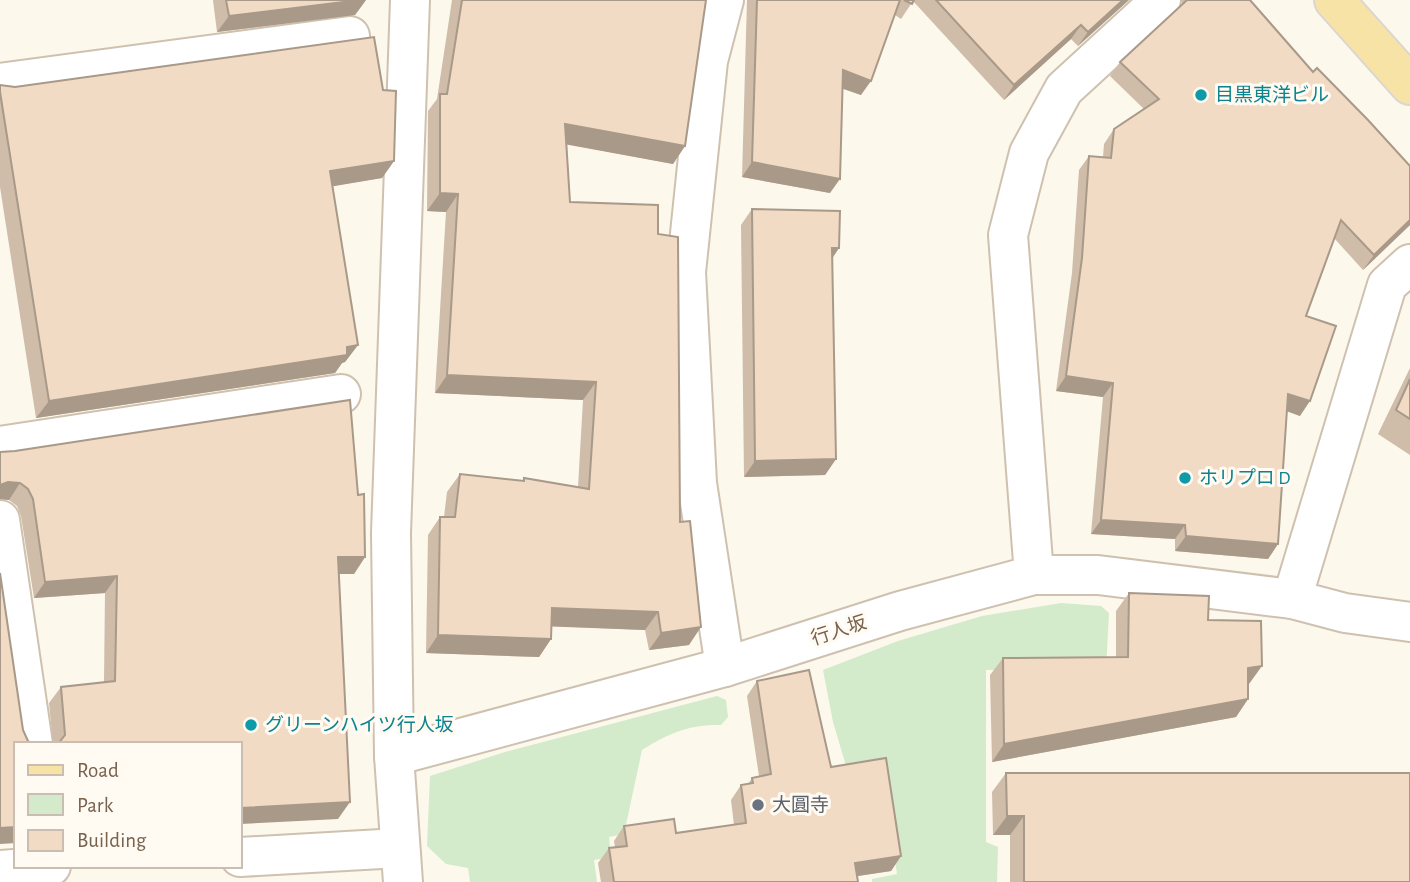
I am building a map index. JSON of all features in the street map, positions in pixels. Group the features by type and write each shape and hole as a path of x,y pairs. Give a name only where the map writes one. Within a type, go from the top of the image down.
{"main road":[{"path":"1334,0 1410,85"}],"street":[{"path":"242,857 401,865 394,757 391,533 410,0"},
{"path":"724,0 708,61 686,272 697,483 725,667"},
{"path":"1034,575 1008,235 1029,153 1063,89 1161,0"},
{"path":"0,83 350,36"},
{"path":"1292,599 1387,285 1410,264"},
{"path":"0,446 341,394"},
{"path":"0,520 33,742"},
{"name":"行人坂","path":"394,757 725,667 900,611 1034,575 1098,575 1292,599 1345,613 1410,622"},
{"path":"0,870 26,868"}],"green space":[{"path":"1061,603 1101,606 1109,613 1106,669 986,670 986,842 998,847 997,882 872,882 872,879 897,874 881,768 847,769 833,722 823,670 898,641 982,616"},
{"path":"717,696 726,700 728,717 721,725 699,726 680,731 642,750 624,834 609,837 611,857 594,860 597,882 470,882 468,868 446,864 427,846 430,776 505,752"}],"building":[{"path":"226,0 360,0 229,16"},
{"path":"462,0 706,0 685,146 565,124 570,202 658,205 658,234 678,237 680,522 690,521 701,627 661,633 658,612 552,608 551,639 438,635 440,517 455,517 460,474 524,481 524,478 589,489 596,382 447,375 458,194 440,193 440,94 447,94"},
{"path":"757,0 900,0 871,81 843,70 840,179 752,162"},
{"path":"936,0 1123,0 1088,32 1081,25 1014,85"},
{"path":"1187,0 1250,0 1313,72 1317,68 1410,166 1410,220 1374,255 1341,220 1306,316 1336,326 1310,401 1288,394 1278,544 1186,536 1185,525 1101,520 1113,383 1066,376 1082,258 1089,156 1111,158 1114,129 1159,99 1120,62"},
{"path":"374,37 383,90 396,91 394,161 330,171 358,345 347,347 347,355 49,401 0,85 15,87"},
{"path":"752,209 840,211 839,248 832,248 836,459 755,461"},
{"path":"1410,379 1410,419 1396,410"},
{"path":"350,400 358,495 364,494 365,557 338,557 350,802 242,808 242,742 60,742 65,735 61,687 115,681 117,576 45,582 33,499 28,489 20,483 8,482 0,485 0,452"},
{"path":"0,573 23,730 29,742 14,742 14,827 0,828"},
{"path":"1129,593 1209,596 1208,620 1261,621 1262,666 1248,668 1248,699 1004,744 1003,658 1128,657"},
{"name":"大圓寺","path":"809,670 831,767 886,758 901,856 855,863 858,882 614,882 609,848 627,846 624,826 674,819 676,833 746,823 741,785 753,783 752,778 771,774 757,681"},
{"path":"1006,773 1410,773 1410,882 1024,882 1024,816 1007,816"}],"place":[{"name":"目黒東洋ビル","path":"1201,95"},
{"name":"ホリプロ D","path":"1185,478"},
{"name":"グリーンハイツ行人坂","path":"251,725"},
{"name":"大圓寺","path":"758,805"}]}
